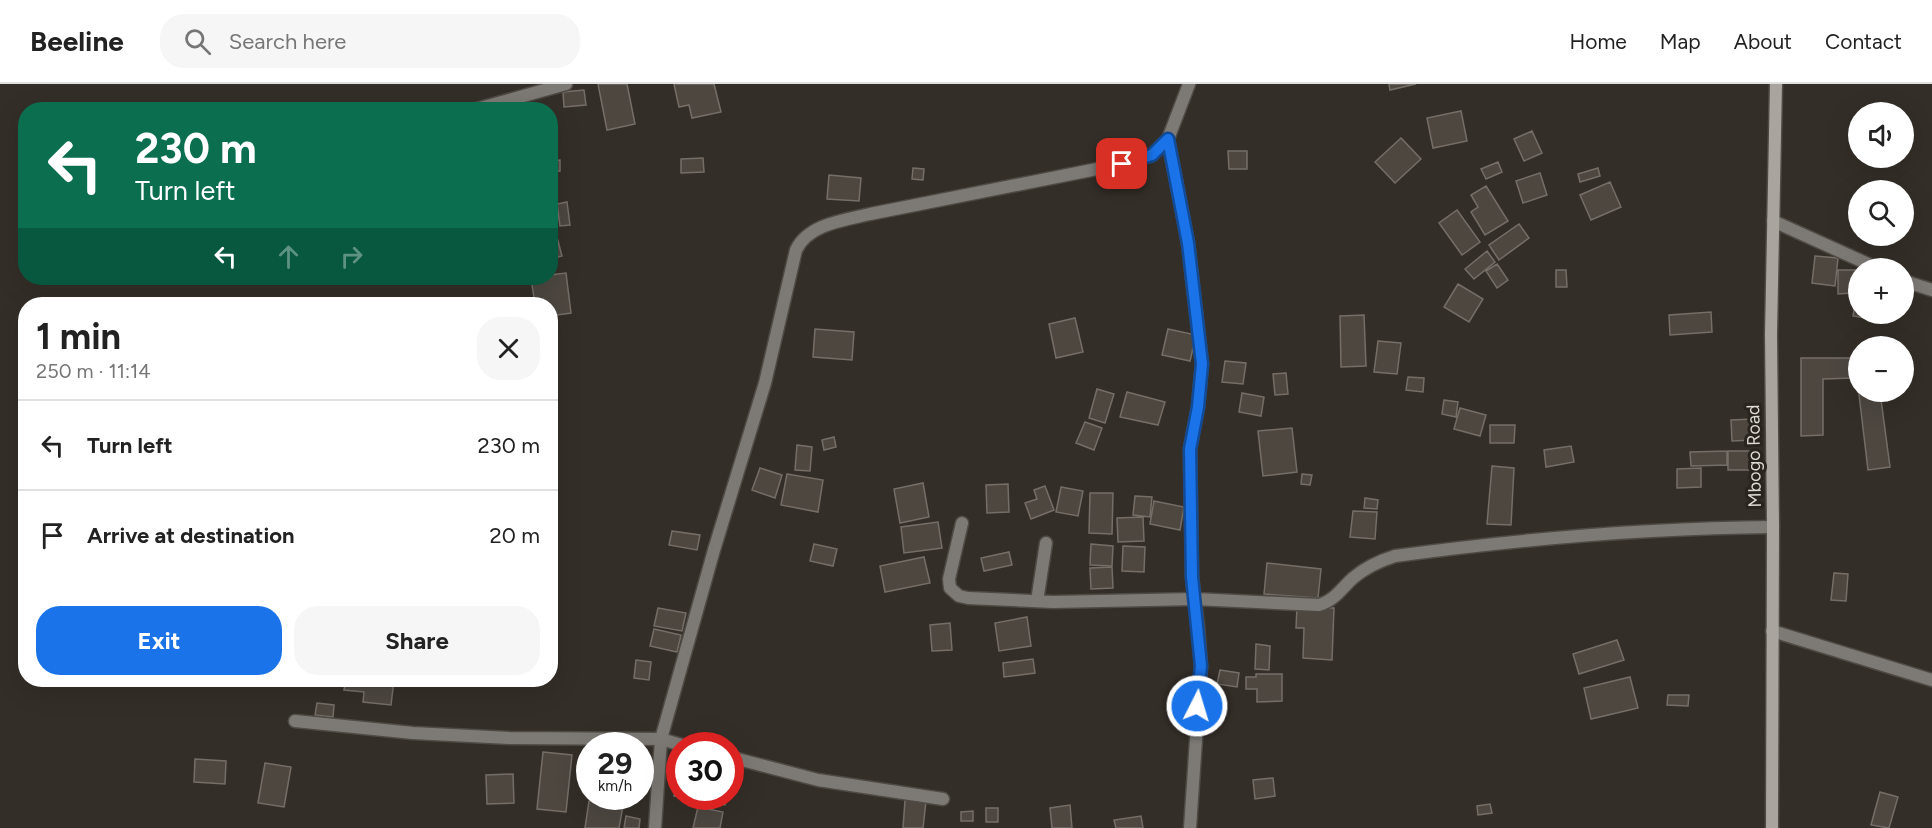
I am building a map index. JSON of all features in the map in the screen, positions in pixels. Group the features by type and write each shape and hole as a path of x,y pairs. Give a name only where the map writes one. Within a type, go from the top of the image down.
{"main road":[{"name":"Mbogo Road","path":"1772,828 1771,334 1776,84"}],"street":[{"path":"502,102 567,84"},
{"path":"655,828 661,739 714,550 765,383 800,240 830,224 870,214 1122,164 1152,155 1168,139 1189,84"},
{"path":"1168,139 1188,243 1202,364 1198,407 1190,449 1191,566 1201,666 1190,828"},
{"path":"1773,221 1855,258"},
{"path":"1914,284 1932,290"},
{"path":"962,523 949,579 950,588 959,596 1037,601 1195,599 1319,605 1327,603 1353,578 1372,564 1395,556 1545,538 1688,528 1773,527"},
{"path":"1037,601 1046,543"},
{"path":"1772,631 1932,680"},
{"path":"295,721 413,734 666,740"},
{"path":"744,761 818,780 944,799"}],"building":[{"path":"598,84 627,84 635,124 607,130"},
{"path":"674,84 714,84 721,112 692,118 689,105 679,107"},
{"path":"1389,84 1416,84 1390,90"},
{"path":"584,90 586,105 564,107 563,92"},
{"path":"1461,111 1467,141 1433,148 1427,118"},
{"path":"1532,131 1542,153 1524,161 1514,139"},
{"path":"1401,138 1421,159 1395,183 1375,162"},
{"path":"1228,151 1247,151 1247,169 1229,169"},
{"path":"703,158 704,172 681,173 681,159"},
{"path":"1498,162 1502,172 1486,179 1481,169"},
{"path":"913,168 924,169 923,180 912,179"},
{"path":"1598,168 1600,176 1580,182 1578,174"},
{"path":"1540,173 1547,195 1523,203 1516,181"},
{"path":"829,175 861,178 859,201 827,199"},
{"path":"1610,182 1621,207 1591,220 1580,195"},
{"path":"1486,186 1508,221 1485,235 1471,212 1478,207 1471,195"},
{"path":"567,202 570,225 560,226 558,204"},
{"path":"1457,210 1480,242 1462,255 1439,223"},
{"path":"1519,224 1529,238 1499,260 1489,245"},
{"path":"558,241 562,256 558,257"},
{"path":"1487,251 1495,262 1474,279 1465,269"},
{"path":"1815,256 1838,258 1835,286 1812,283"},
{"path":"1497,264 1508,280 1497,288 1486,271"},
{"path":"1556,270 1566,270 1567,287 1556,287"},
{"path":"1838,270 1848,270 1848,293 1838,294"},
{"path":"566,273 571,313 558,315 558,297 534,297 532,285 558,285 558,274"},
{"path":"1458,284 1483,299 1469,322 1444,307"},
{"path":"1711,312 1712,332 1670,335 1669,315"},
{"path":"1364,315 1366,366 1341,367 1340,316"},
{"path":"1075,318 1083,352 1056,358 1049,324"},
{"path":"815,329 854,332 852,360 813,357"},
{"path":"1168,329 1196,335 1190,361 1162,355"},
{"path":"1378,341 1401,343 1397,374 1374,372"},
{"path":"1801,358 1848,358 1848,378 1823,379 1823,435 1801,436"},
{"path":"1225,361 1246,363 1243,384 1222,382"},
{"path":"1286,373 1288,394 1275,395 1273,374"},
{"path":"1408,377 1424,378 1423,392 1406,390"},
{"path":"1097,389 1114,394 1105,423 1089,418"},
{"path":"1127,392 1165,402 1158,425 1120,417"},
{"path":"1242,393 1264,397 1261,416 1239,412"},
{"path":"1444,400 1458,402 1456,417 1442,414"},
{"path":"1860,402 1881,402 1890,467 1868,470"},
{"path":"1460,408 1486,415 1480,436 1454,429"},
{"path":"1753,419 1754,440 1732,441 1731,420"},
{"path":"1085,422 1102,428 1094,450 1076,443"},
{"path":"1490,425 1515,425 1514,443 1490,443"},
{"path":"1292,428 1297,472 1263,476 1258,431"},
{"path":"834,437 836,447 824,450 822,440"},
{"path":"797,445 812,447 810,471 795,470"},
{"path":"1571,446 1574,462 1546,467 1544,450"},
{"path":"1727,451 1727,465 1691,466 1690,452"},
{"path":"1728,451 1754,451 1754,470 1728,470"},
{"path":"1492,466 1514,468 1511,525 1487,524"},
{"path":"760,468 782,475 775,498 752,490"},
{"path":"1701,468 1701,487 1677,488 1677,469"},
{"path":"787,474 823,480 818,512 781,505"},
{"path":"1302,474 1312,475 1310,485 1301,484"},
{"path":"923,483 929,517 900,523 894,489"},
{"path":"1008,484 1009,512 987,513 986,485"},
{"path":"1045,486 1054,510 1031,519 1025,503 1037,499 1034,490"},
{"path":"1061,487 1083,491 1078,516 1056,512"},
{"path":"1090,493 1113,493 1112,534 1089,533"},
{"path":"1135,496 1152,497 1150,517 1133,515"},
{"path":"1365,498 1378,500 1377,509 1364,508"},
{"path":"1154,501 1184,507 1180,530 1150,524"},
{"path":"1353,511 1377,512 1375,539 1350,537"},
{"path":"1143,517 1144,541 1118,542 1117,518"},
{"path":"938,522 942,548 904,553 901,527"},
{"path":"672,531 700,535 697,550 669,545"},
{"path":"814,544 837,549 833,566 810,561"},
{"path":"1091,544 1113,546 1112,566 1090,565"},
{"path":"1123,546 1145,547 1144,572 1122,571"},
{"path":"1009,552 1012,565 984,571 981,558"},
{"path":"924,557 930,583 885,592 880,566"},
{"path":"1267,563 1321,569 1318,598 1264,594"},
{"path":"1112,567 1113,588 1091,589 1090,568"},
{"path":"1834,573 1848,574 1846,601 1831,600"},
{"path":"1297,607 1334,608 1332,660 1303,658 1304,628 1296,628"},
{"path":"658,608 686,613 682,631 654,626"},
{"path":"1027,617 1031,646 999,651 995,623"},
{"path":"950,623 952,650 932,651 930,625"},
{"path":"654,629 681,635 677,652 650,646"},
{"path":"1617,640 1624,660 1579,674 1573,654"},
{"path":"1256,644 1270,646 1269,670 1255,669"},
{"path":"1033,659 1035,673 1004,677 1003,663"},
{"path":"636,660 651,662 649,680 634,678"},
{"path":"1220,670 1239,673 1237,687 1217,684"},
{"path":"1256,674 1282,674 1282,701 1257,702 1257,689 1246,689 1246,677 1256,677"},
{"path":"1630,677 1638,708 1591,719 1584,688"},
{"path":"345,687 393,687 391,705 363,702 364,692 344,690"},
{"path":"1668,695 1689,695 1688,706 1667,705"},
{"path":"317,703 334,705 333,717 315,715"},
{"path":"543,752 572,755 566,812 537,809"},
{"path":"195,759 226,761 225,784 194,782"},
{"path":"265,763 291,767 284,807 258,803"},
{"path":"513,774 514,803 487,804 486,775"},
{"path":"1273,778 1275,796 1255,799 1253,780"},
{"path":"1880,792 1898,797 1889,828 1871,825"},
{"path":"905,800 926,801 923,828 903,828"},
{"path":"1490,804 1492,813 1478,815 1477,806"},
{"path":"1070,805 1072,828 1052,828 1050,808"},
{"path":"986,808 998,808 998,822 986,822"},
{"path":"588,810 622,810 619,828 585,828"},
{"path":"697,810 723,812 720,828 693,828"},
{"path":"973,811 973,821 961,821 961,812"},
{"path":"626,816 640,819 639,828 624,828"},
{"path":"1141,816 1143,828 1116,828 1114,820"}],"route":[{"path":"1122,164 1152,155 1168,139 1188,243 1202,364 1198,407 1190,449 1192,577 1201,666 1197,706"}]}
